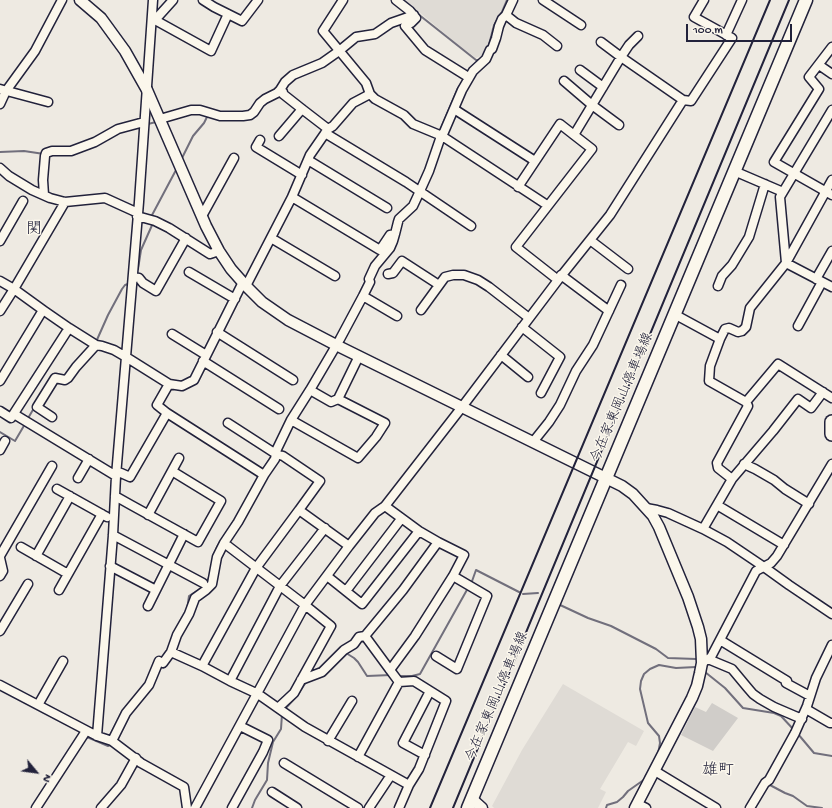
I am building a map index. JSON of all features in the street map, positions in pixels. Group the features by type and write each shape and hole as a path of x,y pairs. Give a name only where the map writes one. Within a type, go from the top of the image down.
{"main road":[{"name":"今在家東岡山停車場線","path":"470,804 806,0"},
{"path":"832,422 832,434"}],"street":[{"path":"80,0 101,18 125,51 147,90 202,216 219,251 231,269 262,302 288,320 336,345 622,486 633,494 646,508 659,526 688,597 701,639 705,661 692,698 655,771 640,806"},
{"path":"97,736 113,535 116,474 153,20 153,0"},
{"path":"153,20 173,0"},
{"path":"203,0 242,21 258,0"},
{"path":"343,0 323,31 366,82 370,94 375,99 404,115 413,124 440,135 547,205"},
{"path":"396,0 416,18 405,26 425,50 467,76"},
{"path":"113,742 126,713 149,685 158,661 163,663 170,653 195,598 212,584 217,557 224,543 238,522 262,474 274,459 274,453 291,420 364,296 375,266 390,248 393,242 393,234 399,219 413,206 440,135 454,109 467,76 486,59 496,38 502,19 506,15 513,0"},
{"path":"543,0 581,25"},
{"path":"601,42 683,100 691,101 732,38 694,17 704,0"},
{"path":"726,35 742,0"},
{"path":"0,104 3,90 35,51 58,1"},
{"path":"153,20 211,51 228,14"},
{"path":"160,119 191,110 200,110 220,116 250,115 260,103 277,93 285,82 293,75 322,63 356,37 375,34 391,23 414,15"},
{"path":"506,15 516,23 543,35 557,46"},
{"path":"574,135 621,57 629,45 638,36"},
{"path":"828,193 774,162 819,89 809,77 832,47"},
{"path":"819,65 832,74"},
{"path":"580,70 603,87"},
{"path":"564,81 592,105 619,124"},
{"path":"3,90 48,102"},
{"path":"280,90 327,131 472,226"},
{"path":"0,281 95,344 114,350 169,384 182,386 194,380 235,299 271,238 292,197 310,156 327,131 353,103 370,94"},
{"path":"195,808 305,605 375,513 385,506 462,408 560,277 610,215 683,100"},
{"path":"279,136 302,109"},
{"path":"454,109 535,161"},
{"path":"786,263 780,197 832,110"},
{"path":"44,195 43,180 46,154 52,151 71,151 95,142 118,129 144,122"},
{"path":"518,187 560,124 592,149 547,205 516,247 608,312"},
{"path":"260,140 256,147 302,175"},
{"path":"202,216 234,158"},
{"path":"308,160 387,208"},
{"path":"0,168 9,176 32,190 44,195 65,202 105,198 138,215 160,223 210,254 219,251"},
{"path":"734,171 783,192"},
{"path":"732,478 718,468 717,463 748,406 746,402 709,381 710,366 725,329 729,328 738,332 742,331 746,327 750,308 786,263 828,193 832,180"},
{"path":"718,286 722,276 732,265 749,238 766,184"},
{"path":"292,197 380,250 390,235 393,234"},
{"path":"0,241 23,201"},
{"path":"0,311 65,202"},
{"path":"133,277 139,278 143,284 156,291 186,238"},
{"path":"271,238 336,276"},
{"path":"590,240 628,268"},
{"path":"798,326 832,251"},
{"path":"388,274 393,273 402,261 439,285"},
{"path":"786,263 832,287"},
{"path":"189,272 235,299"},
{"path":"421,310 445,277 453,274 464,275 478,280 529,318"},
{"path":"533,442 549,422 560,404 576,371 593,345 621,286"},
{"path":"364,296 397,316"},
{"path":"0,381 43,310"},
{"path":"674,314 720,339"},
{"path":"522,327 560,357 541,393"},
{"path":"0,411 12,418 69,328"},
{"path":"218,332 293,380"},
{"path":"172,334 279,409"},
{"path":"52,417 37,407 55,378 65,380 68,378 95,344"},
{"path":"310,390 331,402 338,399 358,356"},
{"path":"501,356 528,377"},
{"path":"746,402 778,364 832,398"},
{"path":"169,384 157,405 262,474"},
{"path":"702,529 732,478 773,432 798,399 811,408 823,392"},
{"path":"291,420 358,458 376,437 385,423 338,399"},
{"path":"14,414 116,474 121,473 130,477 167,413"},
{"path":"202,666 256,568 320,481 283,456 274,453 228,423"},
{"path":"0,450 6,441"},
{"path":"148,515 179,458"},
{"path":"78,478 89,459"},
{"path":"744,464 774,480 809,504"},
{"path":"705,661 711,657 756,571 771,563 777,556 832,464"},
{"path":"0,576 3,571 0,557 52,466"},
{"path":"115,496 198,542 221,501 172,471"},
{"path":"57,489 113,520"},
{"path":"36,556 70,496"},
{"path":"717,505 784,544"},
{"path":"358,757 394,676 415,636 453,576 464,555 419,531 385,506"},
{"path":"646,508 668,513 727,542 832,614"},
{"path":"299,510 349,546"},
{"path":"59,590 102,514"},
{"path":"346,591 401,519"},
{"path":"230,681 280,586 325,528"},
{"path":"327,576 362,604 419,531"},
{"path":"148,606 184,534"},
{"path":"113,535 203,583"},
{"path":"301,680 322,672 344,650 354,644 359,637 365,636 403,590 438,542"},
{"path":"224,543 330,626 294,693 282,710"},
{"path":"21,547 68,574"},
{"path":"110,566 156,590"},
{"path":"436,656 457,669 487,596 453,576"},
{"path":"0,631 28,584"},
{"path":"365,636 394,676 414,681 446,701 419,769 409,785 400,808"},
{"path":"720,640 787,680 786,683 810,696"},
{"path":"750,808 765,783 769,780 796,733 816,678 832,645"},
{"path":"170,653 202,666 258,694 328,741 409,785"},
{"path":"38,705 63,661"},
{"path":"705,661 732,669 747,687 760,699 774,707 802,719"},
{"path":"0,685 86,731 113,742 141,763 184,787 187,808"},
{"path":"425,755 403,743 430,691"},
{"path":"328,741 352,702"},
{"path":"806,709 832,723"},
{"path":"232,808 268,740 240,726"},
{"path":"40,807 86,731"},
{"path":"101,808 121,785 136,758"},
{"path":"284,763 358,808"},
{"path":"655,771 716,808"},
{"path":"369,808 391,775"},
{"path":"272,792 297,808"},
{"path":"470,804 482,808"}],"shaded area":[{"path":"401,0 506,0 502,10 491,27 492,29 486,53 476,58 458,45 418,11 416,12"},
{"path":"563,684 644,731 636,746 628,742 600,789 606,792 598,808 494,808 492,806 522,750"},
{"path":"712,703 738,718 713,751 681,735 695,707 706,712"}],"waterway":[{"path":"489,45 494,25 507,0"},
{"path":"418,14 476,60 481,58"},
{"path":"439,133 458,88 465,78"},
{"path":"181,160 193,136 204,123 208,115"},
{"path":"148,124 156,122"},
{"path":"0,152 24,151 44,154"},
{"path":"151,217 176,170"},
{"path":"138,269 141,250 152,223"},
{"path":"96,342 122,289 128,284"},
{"path":"27,420 34,408"},
{"path":"0,432 15,441 25,424"},
{"path":"264,468 272,455"},
{"path":"212,563 217,547 237,516"},
{"path":"471,584 476,570 519,592"},
{"path":"187,610 189,596 206,585 209,577"},
{"path":"397,676 412,676 420,674 468,588"},
{"path":"523,594 538,593"},
{"path":"558,604 588,618 611,626 656,649 668,658 696,659"},
{"path":"345,655 346,653 354,658 367,676 391,675"},
{"path":"658,754 660,743 659,736 648,723 640,689 644,674 650,669 659,665 676,668 696,667"},
{"path":"705,672 725,688 743,708 774,713 781,716 794,730"},
{"path":"284,710 297,696 306,682 308,682"},
{"path":"252,808 267,780 268,763 273,742 281,729 282,714"},
{"path":"812,717 829,726"},
{"path":"798,734 814,753 832,756"},
{"path":"86,738 87,737 108,746 112,744"},
{"path":"606,808 607,805 617,802 628,791 645,779 646,775"},
{"path":"768,784 793,796 807,806 822,808"}],"railway":[{"path":"430,808 770,0"},
{"path":"453,808 789,0"}],"district":[{"name":"関","path":"34,231"},
{"name":"雄町","path":"718,772"}]}
